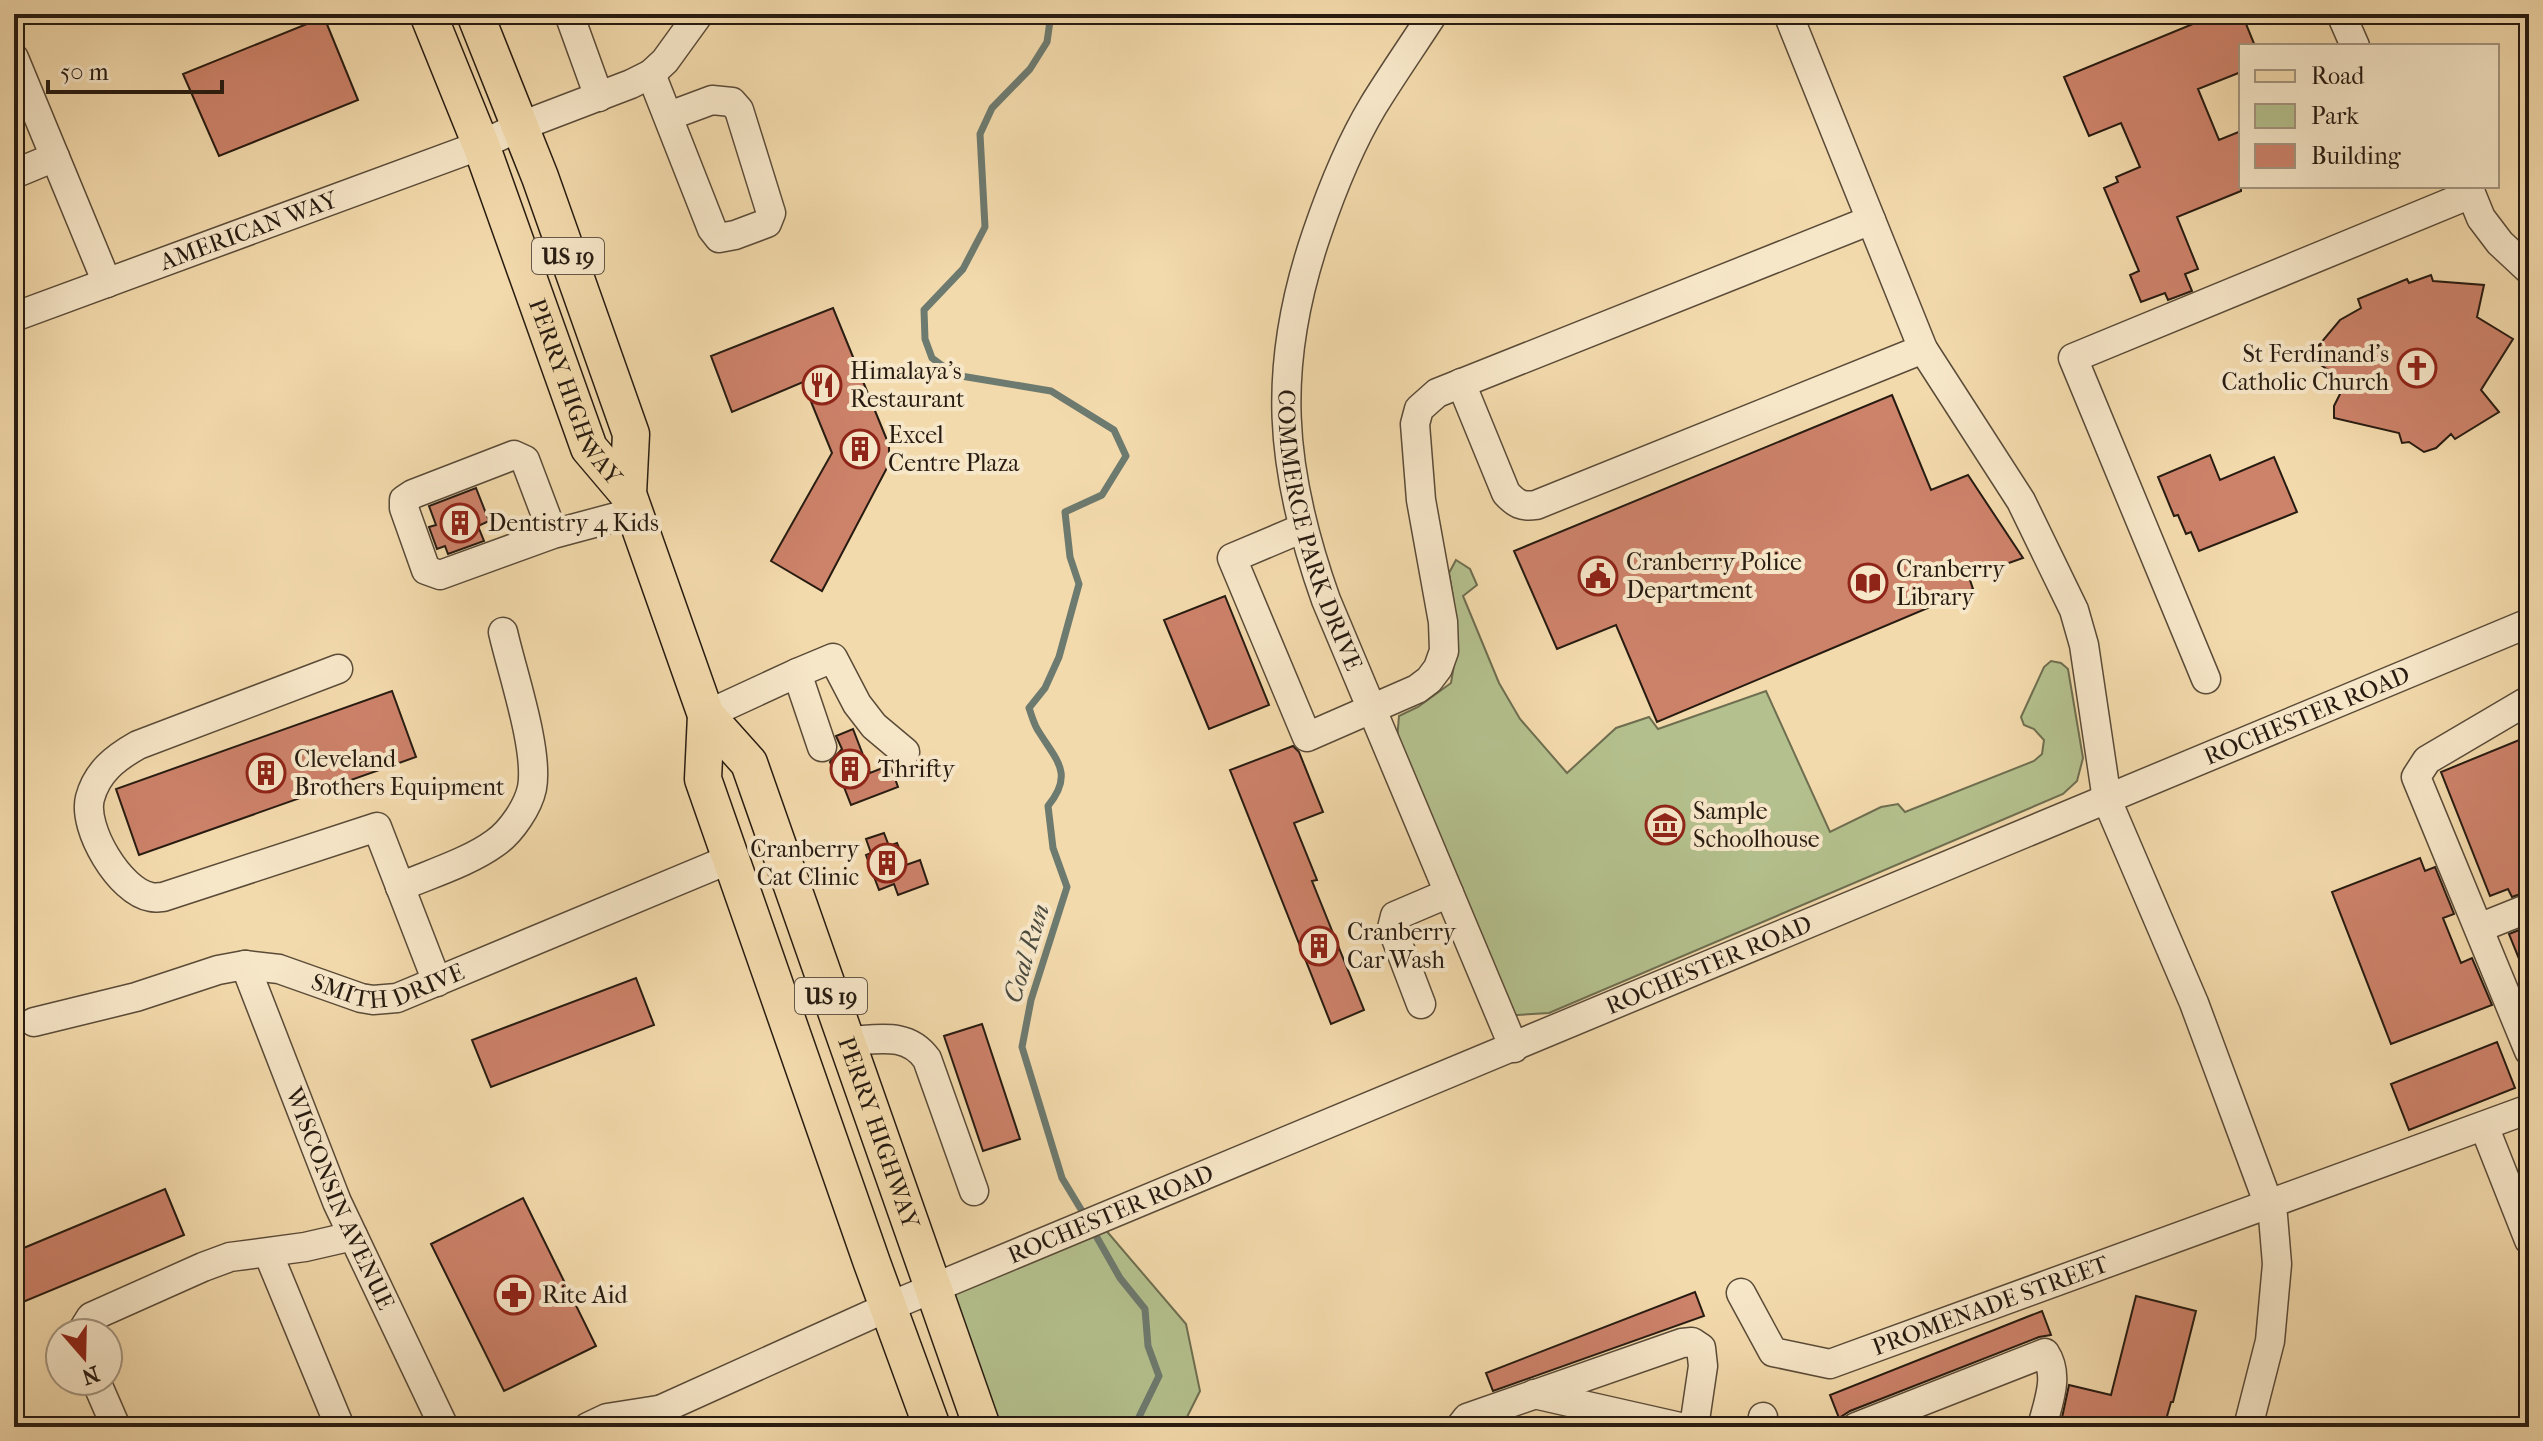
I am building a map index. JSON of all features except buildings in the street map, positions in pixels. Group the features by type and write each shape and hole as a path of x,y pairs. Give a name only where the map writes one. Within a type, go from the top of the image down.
{"main road":[{"name":"PERRY HIGHWAY","path":"428,14 481,145 589,448 632,503"},
{"name":"PERRY HIGHWAY","path":"475,14 521,126 631,434 632,503 706,715 703,779 932,1427"},
{"name":"PERRY HIGHWAY","path":"706,715 749,763 982,1427"}],"street":[{"path":"569,14 599,97"},
{"path":"669,116 712,100 732,102 739,110 771,213 767,223 719,238 712,229 651,74 665,61 699,14"},
{"name":"COMMERCE PARK DRIVE","path":"1433,14 1373,107 1340,169 1303,273 1286,368 1289,458 1303,528 1326,600 1514,1048"},
{"path":"1788,14 1923,349 2021,501 2074,610 2084,645 2107,800 2194,1003 2273,1216 2277,1264 2270,1341 2248,1427"},
{"path":"2341,14 2354,44"},
{"path":"14,58 107,283"},
{"name":"AMERICAN WAY","path":"14,317 481,145 651,74"},
{"path":"14,174 55,157"},
{"path":"2206,679 2073,358 2469,190 2481,218 2500,243 2529,270"},
{"path":"1303,528 1232,558 1307,737 1417,689 1438,668 1444,651 1443,622 1421,500 1415,424 1419,409 1426,402 1437,393 1461,383 1871,220"},
{"path":"1461,383 1506,493 1523,507 1562,495 1923,349"},
{"path":"553,534 525,460 514,455 404,500 426,570 440,575 553,534 632,503"},
{"name":"ROCHESTER ROAD","path":"888,1307 2529,623"},
{"path":"400,887 496,843 518,818 532,789 533,757 503,632"},
{"path":"706,715 833,658 857,704 874,726 905,752"},
{"path":"338,669 127,751 103,770 95,784 89,802 96,837 114,869 136,890 150,897 163,897 377,827 437,982"},
{"path":"797,673 822,747"},
{"path":"2529,700 2427,760 2416,777 2529,1051"},
{"name":"SMITH DRIVE","path":"34,1022 245,965 279,969 349,995 373,1000 397,998 730,859"},
{"path":"1421,1004 1392,928 1395,916 1449,893"},
{"path":"2479,928 2529,908"},
{"name":"WISCONSIN AVENUE","path":"245,965 321,1162 444,1427"},
{"path":"847,1041 901,1040 918,1047 927,1059 974,1191"},
{"name":"PROMENADE STREET","path":"1741,1293 1773,1352 1830,1364 2529,1109"},
{"path":"2484,1126 2529,1240"},
{"path":"91,1317 230,1257 268,1253 353,1236"},
{"path":"268,1253 340,1427"},
{"path":"637,1427 662,1409 888,1307"},
{"path":"1460,1427 1467,1418 1692,1342 1701,1348 1703,1366 1694,1427"},
{"path":"1856,1427 2045,1353 2052,1364 2053,1379 2042,1427"},
{"path":"1534,1394 1680,1427"},
{"path":"103,1397 116,1427"},
{"path":"588,1427 607,1418 662,1409"}],"green space":[{"path":"1456,560 1470,569 1477,585 1463,596 1499,683 1520,719 1567,773 1616,728 1649,717 1658,729 1766,691 1830,832 1881,807 1898,804 1905,812 2034,761 2042,754 2044,740 2034,729 2024,725 2021,717 2044,667 2051,661 2061,663 2068,669 2083,758 2077,781 2063,794 1549,1013 1500,1016 1397,740 1399,716 1418,707 1451,683 1455,659 1449,573"},
{"path":"1098,1221 1186,1324 1200,1391 1182,1427 982,1427 934,1290"}],"waterway":[{"name":"Coal Run","path":"1051,14 1047,42 1030,69 992,108 980,134 985,227 963,269 924,310 925,339 932,358 955,375 1051,391 1114,430 1126,456 1102,495 1065,512 1070,557 1079,584 1059,657 1045,688 1029,708 1060,768 1060,785 1048,806 1053,848 1067,887 1031,1000 1022,1047 1062,1178 1085,1216"},
{"name":"Coal Run","path":"1091,1227 1120,1278 1145,1309 1148,1346 1159,1376 1131,1427"}],"place":[{"name":"St Ferdinand's Catholic Church","path":"2417,368"},
{"name":"Himalaya's Restaurant","path":"822,385"},
{"name":"Excel Centre Plaza","path":"860,449"},
{"name":"Dentistry 4 Kids","path":"460,523"},
{"name":"Cranberry Police Department","path":"1598,576"},
{"name":"Cranberry Library","path":"1868,583"},
{"name":"Thrifty","path":"850,769"},
{"name":"Cleveland Brothers Equipment","path":"266,773"},
{"name":"Sample Schoolhouse","path":"1665,825"},
{"name":"Cranberry Cat Clinic","path":"887,863"},
{"name":"Cranberry Car Wash","path":"1319,946"},
{"name":"Rite Aid","path":"514,1295"}]}
